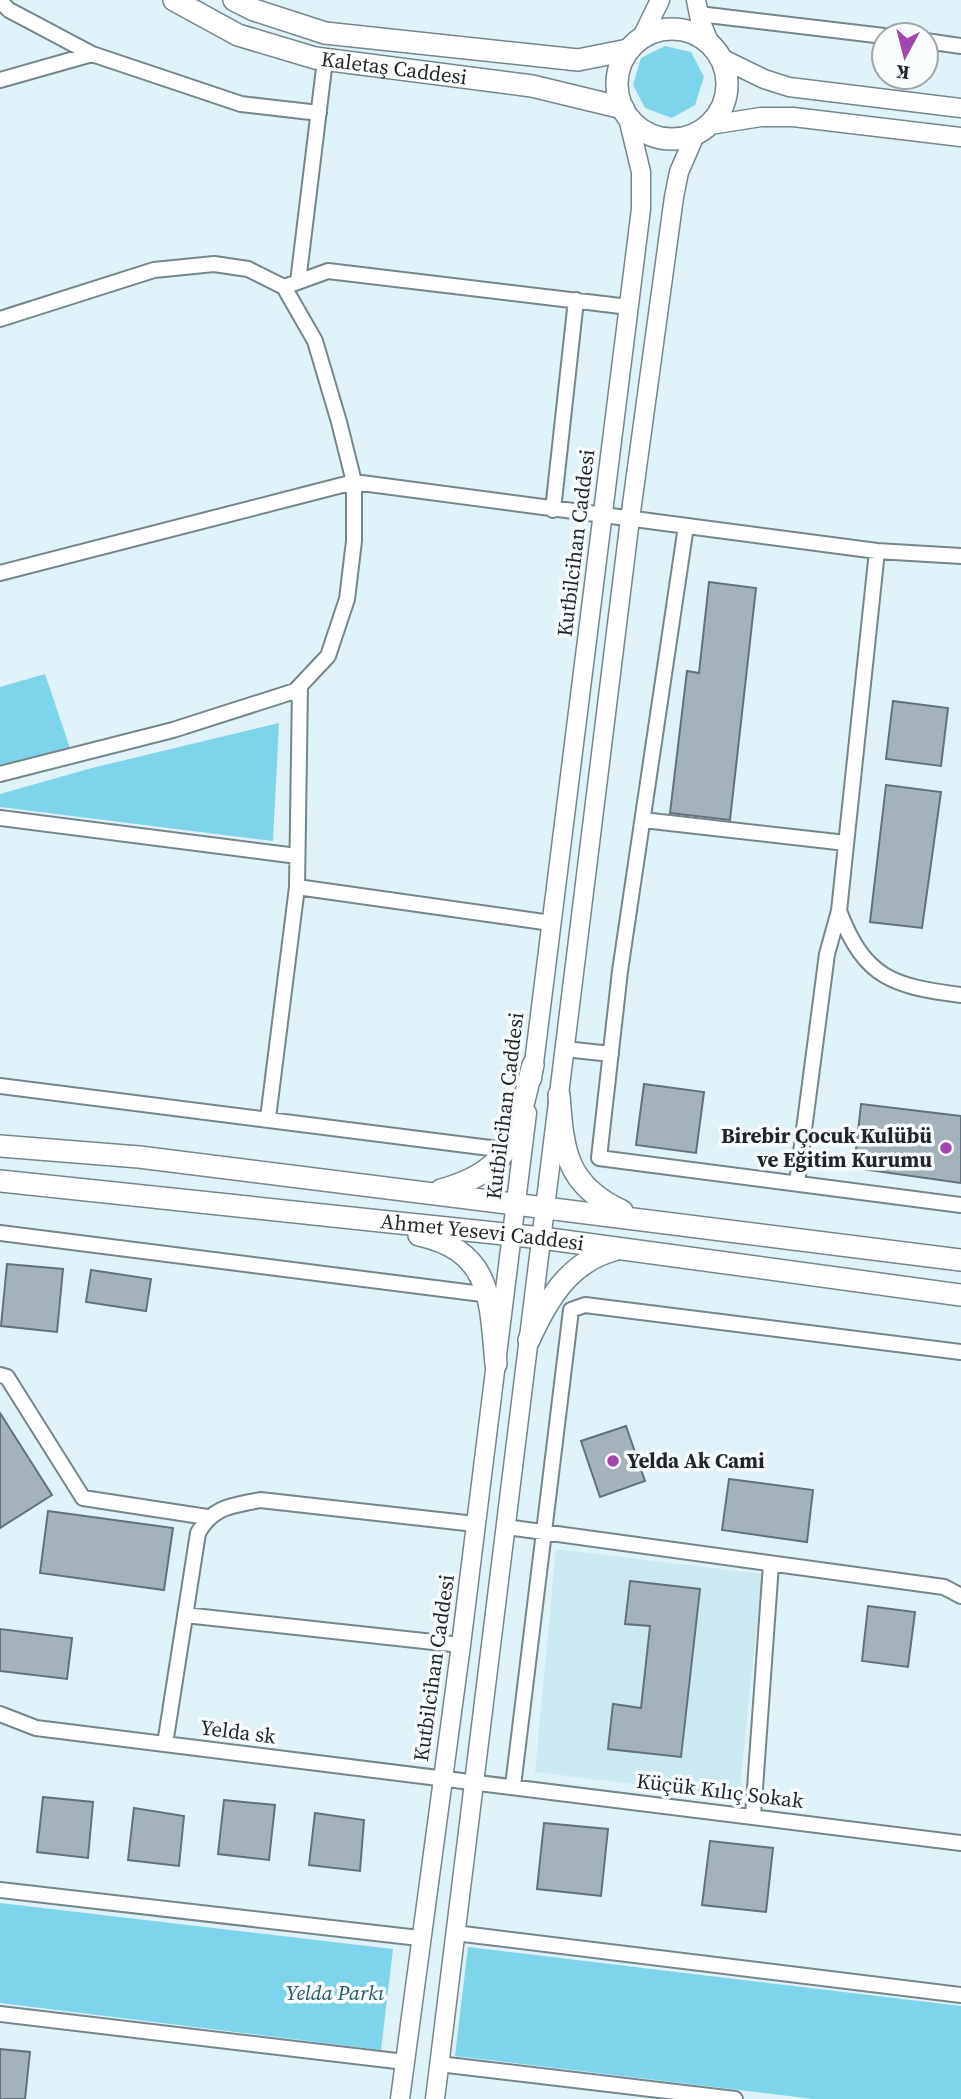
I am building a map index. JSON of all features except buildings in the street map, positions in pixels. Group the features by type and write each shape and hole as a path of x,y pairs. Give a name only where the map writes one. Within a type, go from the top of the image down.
{"main road":[{"name":"Kaletaş Caddesi","path":"174,0 238,34 325,60 531,86 626,113"},
{"name":"Kaletaş Caddesi","path":"234,0 254,10 325,33 578,60 635,44"},
{"path":"677,29 695,33 715,51 727,75 727,93 721,110 702,130 677,139 659,138 642,131 626,113 617,84 620,66 635,44 659,30 677,29"},
{"path":"433,1192 477,1179 490,1171 506,1150 514,1133 533,1065"},
{"path":"559,1095 562,1142 578,1179 603,1202 640,1219"},
{"name":"Ahmet Yesevi Caddesi","path":"0,1146 139,1157 516,1202 961,1260"},
{"name":"Ahmet Yesevi Caddesi","path":"0,1181 311,1211 542,1238 961,1295"},
{"path":"311,1211 441,1240 478,1271 490,1295 496,1364"},
{"path":"529,1340 545,1304 575,1270 599,1254 619,1248"}],"street":[{"path":"635,44 660,0"},
{"path":"0,1 9,10 92,54 241,104 319,113"},
{"path":"697,7 870,34"},
{"path":"697,7 715,51 764,79 789,86 961,108"},
{"path":"940,43 961,46"},
{"path":"0,80 92,54"},
{"path":"0,774 173,730 295,691 328,656 346,599 354,541 354,482 315,341 291,284 325,60"},
{"name":"Kutbilcihan Caddesi","path":"400,2099 419,1938 461,1645 629,307 642,192 641,172 626,113"},
{"path":"435,2099 630,519 679,172 702,130 761,117 793,117 961,137"},
{"path":"0,319 154,270 215,264 248,270 291,284 328,271 629,307"},
{"path":"553,510 576,300"},
{"path":"0,573 354,482 877,551 961,556"},
{"path":"686,526 643,820 599,1158 961,1205"},
{"path":"797,1183 827,954 839,911 877,551"},
{"path":"268,1118 297,887 300,686"},
{"path":"0,818 297,856"},
{"path":"643,820 846,844"},
{"path":"297,887 551,923"},
{"path":"839,911 851,942 870,964 896,983 912,989 961,995"},
{"path":"565,1049 611,1054"},
{"path":"0,1086 506,1150"},
{"path":"0,1233 490,1295"},
{"path":"513,1786 571,1310 585,1305 961,1352"},
{"path":"0,1375 7,1377 83,1498 207,1517 228,1507 260,1500 475,1524"},
{"path":"166,1744 198,1533 207,1517"},
{"path":"506,1527 944,1587 961,1596"},
{"path":"753,1816 771,1564"},
{"path":"185,1615 461,1645"},
{"name":"Yelda sk","path":"0,1714 36,1728 474,1781"},
{"name":"Küçük Kılıç Sokak","path":"474,1781 961,1843"},
{"path":"0,1889 419,1938"},
{"path":"455,1933 961,1995"},
{"path":"0,2014 405,2062"},
{"path":"439,2064 735,2099"}],"shaded area":[{"path":"556,1549 762,1574 739,1797 535,1772"}],"green space":[{"path":"665,46 691,52 704,77 695,105 672,118 645,108 633,85 641,58"},
{"path":"45,674 70,748 0,767 0,687"},
{"path":"279,723 273,841 0,807 0,794 92,768"},
{"name":"Yelda Parkı","path":"0,1903 393,1949 381,2050 0,2003"},
{"path":"468,1947 961,2006 961,2099 813,2099 455,2056"}],"place":[{"name":"Birebir Çocuk Kulübü ve Eğitim Kurumu","path":"946,1148"},
{"name":"Yelda Ak Cami","path":"613,1461"}]}
